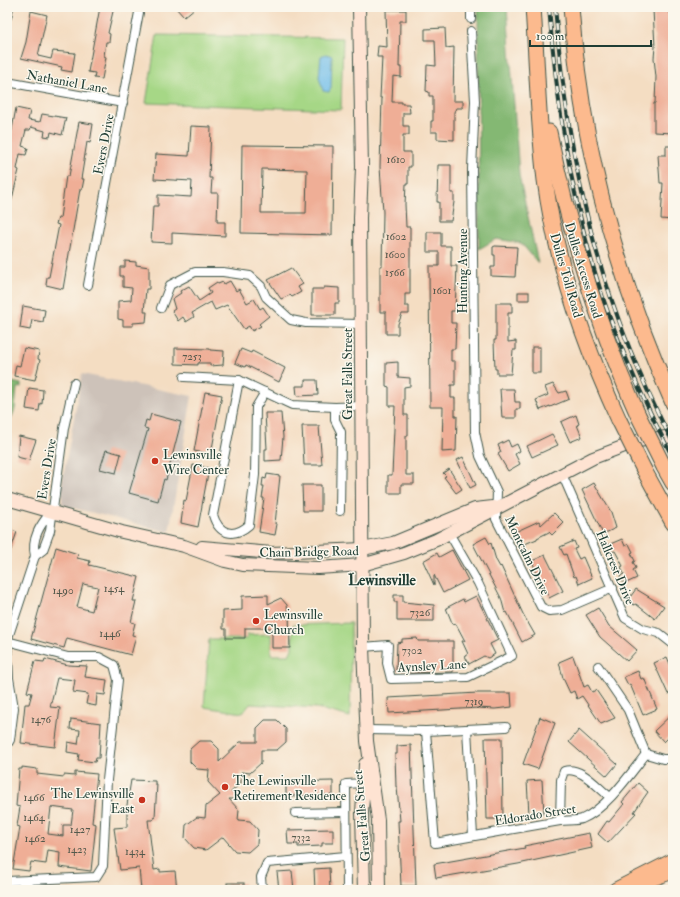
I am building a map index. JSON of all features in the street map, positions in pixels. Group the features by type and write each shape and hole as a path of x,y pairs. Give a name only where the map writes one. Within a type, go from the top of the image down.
{"highway":[{"name":"Dulles Toll Road","path":"533,7 543,158 552,222 572,299 587,344 619,420 673,523"},
{"path":"571,7 580,92 603,202 630,294 653,357 673,403"},
{"name":"Dulles Access Road","path":"536,44 548,129 573,235 605,338 638,415 673,483"},
{"path":"616,890 673,861"}],"main road":[{"name":"Great Falls Street","path":"359,7 362,167 360,218 363,647 367,735 378,820 379,890"},
{"name":"Chain Bridge Road","path":"7,499 51,512 184,546 226,561 243,565 311,568 362,565 404,553 449,533 593,458 638,441 673,436"},
{"name":"Chain Bridge Road","path":"184,546 272,553 336,552 362,549 393,543 475,509 497,507"},
{"name":"Great Falls Street","path":"364,890 362,813 367,735"},
{"path":"616,890 673,872"}],"street":[{"path":"7,17 9,7"},
{"name":"Evers Drive","path":"88,285 140,7"},
{"path":"471,7 471,19"},
{"name":"Hunting Avenue","path":"471,31 475,101 472,169 475,432 480,456 497,492 497,507"},
{"name":"Nathaniel Lane","path":"7,82 122,104"},
{"path":"161,308 170,285 195,272 223,272 250,276 261,286 266,297 291,320 306,323 361,324"},
{"path":"184,377 239,380 292,405 335,407 362,406"},
{"path":"239,380 213,515 216,525 221,530 229,533 241,531 249,525 255,475 256,407 265,392"},
{"name":"Evers Drive","path":"51,512 64,428 74,383"},
{"path":"335,407 335,420 341,432 340,511"},
{"name":"Hallcrest Drive","path":"562,474 613,588 618,606 625,618 643,629 659,633 673,644"},
{"name":"Montcalm Drive","path":"497,507 496,519 541,607 549,611 562,610 613,588"},
{"path":"7,745 10,740 14,708 8,679 7,640 36,556 33,548 40,525 51,512"},
{"path":"228,550 229,533"},
{"name":"Aynsley Lane","path":"363,647 388,645 387,663 391,679 468,678 512,656 478,583 449,533"},
{"path":"7,640 68,656 99,657 114,665 118,680 107,780 103,866 96,877 7,881"},
{"path":"598,666 628,710 646,754 663,759 673,759"},
{"path":"367,735 506,727"},
{"path":"467,729 473,836"},
{"name":"Eldorado Street","path":"426,732 435,843 560,821 582,819 593,812 610,797 646,754"},
{"path":"560,821 561,780 564,771 572,769 580,772 610,797"},
{"path":"346,890 346,784 364,783"},
{"path":"295,814 346,812"},
{"path":"262,890 261,877 267,863 346,856"}],"shaded area":[{"path":"82,374 192,396 169,532 62,505 62,484"}],"green space":[{"path":"478,7 507,7 519,175 538,263 521,243 496,239 479,249"},
{"path":"157,35 343,38 341,110 146,103"},
{"path":"7,381 21,384 21,387 17,388 15,409 10,422 7,423"},
{"path":"351,623 350,717 317,708 250,704 243,713 204,707 209,639 247,639 247,635 271,634 271,655 289,655 292,649 293,625"}],"water":[{"path":"326,54 332,56 331,88 329,92 323,91 319,77 321,56"}],"building":[{"path":"100,7 114,7 108,33 110,34 109,42 106,42 104,56 106,57 102,79 94,78 95,73 88,72"},
{"path":"175,7 196,7 184,17"},
{"path":"386,10 406,10 406,21 400,21 399,67 401,67 401,77 393,76 392,102 409,104 410,113 403,113 403,126 409,126 409,135 403,135 403,152 411,152 411,167 408,167 408,184 406,184 405,204 406,227 410,227 410,294 405,294 405,306 409,306 409,314 402,314 398,324 398,334 386,334 386,312 380,312 380,266 382,266 383,212 380,167 382,98 380,98 382,57 377,57 378,46 387,47"},
{"path":"653,10 669,10 669,13 673,13 673,133 654,132 656,77"},
{"path":"31,11 47,15 38,56 51,59 53,51 75,53 72,72 61,70 62,67 21,58 26,42"},
{"path":"445,28 446,48 454,47 453,101 463,101 463,108 456,108 454,112 454,140 437,139 437,132 431,132 431,121 433,121 433,96 429,96 429,92 426,91 427,65 436,66 435,40 425,40 425,29"},
{"path":"16,108 30,111 28,120 40,122 42,114 66,118 62,135 51,132 50,137 44,136 45,131 31,127 30,130 26,130 22,146 28,148 26,155 20,154 17,169 19,170 10,207 7,207 7,170 11,152 8,151"},
{"path":"79,122 93,124 90,143 87,142 81,179 84,179 82,189 80,189 63,289 46,285 47,277 49,277 59,225 56,224 58,218 60,218 66,176 69,176"},
{"path":"191,126 211,127 209,178 212,178 211,193 218,193 217,222 225,222 225,236 172,233 172,243 151,242 153,206 158,206 158,195 191,197 192,181 154,179 156,154 189,156"},
{"path":"242,145 333,146 332,235 241,233","holes":["262,169 307,170 306,213 261,213"]},
{"path":"666,146 673,146 673,220 661,219 663,183 660,183 658,155 666,155"},
{"path":"438,165 451,165 451,193 454,193 454,202 451,221 439,221 439,202 437,202"},
{"path":"427,232 441,232 441,246 451,246 451,266 457,266 455,311 451,311 451,323 456,323 455,349 451,349 451,361 455,361 455,385 451,385 451,398 455,398 455,416 457,416 456,451 442,452 443,407 430,407 429,266 439,266 439,252 427,252"},
{"path":"493,247 517,247 515,277 491,276 491,267 495,267"},
{"path":"125,261 136,262 136,265 149,267 149,289 146,289 144,312 147,312 146,322 133,323 133,326 123,326 123,320 118,319 118,301 131,300 132,288 123,287 123,276 120,276 120,267 125,267"},
{"path":"291,268 303,284 298,287 301,292 292,297 290,295 281,299 268,280"},
{"path":"230,281 236,291 239,289 247,303 254,299 260,309 263,307 269,316 259,324 261,326 252,331 249,326 244,329 227,305 215,310 211,302 192,313 194,317 186,322 183,317 178,321 172,311 175,309 172,299 181,293 180,291 189,286 199,301 211,293 208,288 217,282 218,284 223,282 224,284"},
{"path":"324,287 339,288 339,303 335,303 335,315 312,315 312,289 324,289"},
{"path":"518,292 529,292 529,300 518,300"},
{"path":"496,303 512,303 512,313 508,313 508,342 516,341 516,350 513,350 511,374 497,374 497,369 495,369 494,340 496,340"},
{"path":"23,306 45,310 43,322 32,320 30,330 20,328"},
{"path":"532,347 540,347 540,373 532,373"},
{"path":"24,348 39,351 38,359 40,360 35,380 14,376 16,365 20,366"},
{"path":"175,348 224,351 223,365 210,366 210,363 198,363 198,365 175,364"},
{"path":"241,349 251,353 252,351 285,368 279,382 246,365 245,367 235,363"},
{"path":"398,362 398,377 410,378 410,386 404,387 404,415 408,415 408,436 406,436 406,475 414,475 414,484 401,484 401,493 388,493 388,475 392,475 395,406 389,406 389,387 386,386 386,363"},
{"path":"305,380 317,380 318,395 297,396 296,386 305,386"},
{"path":"553,384 559,393 566,391 569,399 540,410 536,400 548,395 545,387"},
{"path":"29,388 43,390 42,404 40,403 39,411 26,409"},
{"path":"500,389 514,389 515,402 520,402 520,409 516,409 516,418 502,418"},
{"path":"205,392 222,395 211,454 194,451"},
{"path":"265,413 281,413 283,437 281,460 265,461 265,449 267,449"},
{"name":"Lewinsville Wire Center","path":"151,414 181,422 166,480 164,479 158,501 129,493 148,429 144,428 146,420 149,421"},
{"path":"576,415 579,424 577,425 582,437 570,442 561,422"},
{"path":"302,426 319,426 322,465 304,465"},
{"path":"552,434 558,445 532,457 527,446"},
{"path":"19,436 36,440 29,460 17,457"},
{"path":"508,440 511,447 517,444 520,451 515,454 520,464 508,471 498,454 501,452 498,445"},
{"path":"106,450 121,454 116,473 100,469"},
{"path":"463,457 476,485 470,488 457,460"},
{"path":"193,465 209,468 198,527 181,523 184,500 186,501"},
{"path":"449,469 462,489 456,493 444,477 446,476 443,473"},
{"path":"267,474 280,476 275,535 259,532 264,498 262,498 264,486 262,486 263,478 266,479"},
{"path":"594,483 611,512 616,528 603,534 582,490"},
{"path":"302,485 321,485 321,511 303,511"},
{"path":"554,513 564,523 552,535 549,532 522,545 515,532 539,521 541,525"},
{"path":"7,528 17,532 8,558 7,558"},
{"path":"486,537 490,544 491,543 496,560 500,567 501,566 523,614 535,635 522,642 507,612 505,613 501,598 473,544"},
{"path":"622,539 625,546 629,544 633,552 631,553 635,561 633,562 636,568 633,570 637,578 624,584 620,576 624,574 621,567 623,566 615,551 611,552 608,545"},
{"path":"574,541 577,548 574,549 579,559 583,557 592,578 579,584 576,576 574,577 566,554 564,555 560,547"},
{"path":"56,547 78,554 77,558 90,561 89,565 139,577 133,601 136,601 131,622 135,623 132,635 136,636 131,655 67,638 64,648 31,639","holes":["83,584 98,587 92,611 77,607"]},
{"path":"452,550 468,580 443,593 434,575 434,585 423,561 437,553 439,557"},
{"path":"545,555 563,591 549,598 546,590 544,591 532,561"},
{"path":"636,589 664,606 655,619 636,604 634,605 628,600"},
{"name":"Lewinsville Church","path":"268,595 268,604 281,598 287,605 289,613 290,648 272,648 272,628 245,628 245,638 226,638 226,629 223,629 223,611 242,610 242,596"},
{"path":"394,595 403,595 403,602 434,605 434,621 397,621 397,602 394,602"},
{"path":"476,596 498,640 490,644 495,654 488,658 484,656 469,664 465,656 468,654 462,641 465,641 456,624 453,625 446,608 463,599 464,602"},
{"path":"598,608 609,626 637,650 627,661 600,637 586,615"},
{"path":"417,638 418,641 453,641 453,672 410,673 410,670 396,671 397,643 402,642 402,639"},
{"path":"573,656 584,687 588,685 592,692 596,690 615,718 601,724 582,696 577,699 574,691 570,693 563,678 559,662"},
{"path":"667,657 673,671 673,691 668,694 654,663"},
{"path":"45,659 68,665 87,666 85,677 107,680 105,695 97,694 96,706 86,704 88,694 73,692 75,680 57,678 50,707 60,708 55,747 21,743 25,704 29,704 32,693 27,692 35,661 44,662"},
{"path":"638,671 641,679 644,678 657,709 643,715 630,684 628,685 624,677"},
{"path":"478,693 511,693 512,707 389,713 388,698"},
{"path":"673,713 673,733 664,742 654,731"},
{"path":"540,717 555,723 538,769 523,764"},
{"path":"71,719 101,723 99,758 96,758 95,762 78,760 79,754 67,752 68,742 78,744 80,730 70,729"},
{"name":"The Lewinsville Retirement Residence","path":"265,720 277,720 286,729 286,742 277,750 261,750 261,763 250,773 241,772 241,783 231,792 238,792 238,799 229,799 239,810 238,820 250,821 258,830 257,844 248,852 235,851 223,837 206,850 194,848 185,838 186,825 197,817 205,818 206,806 220,795 208,782 209,770 197,769 190,762 190,749 199,741 211,741 219,749 219,762 240,742 257,742 257,728"},
{"path":"579,730 617,764 607,776 569,742"},
{"path":"485,738 502,738 503,819 487,819"},
{"path":"411,745 416,886 401,886 398,821 400,821 396,787 395,754 397,754 397,746"},
{"path":"22,767 37,769 37,774 64,777 64,775 75,776 75,772 97,774 92,823 96,824 91,871 59,867 60,852 48,850 46,864 31,862 29,871 13,869 20,827 17,826 20,807 16,806 19,769 22,769","holes":["51,807 73,810 71,825 63,825 63,836 48,834"]},
{"path":"131,780 155,781 155,784 157,784 155,817 153,820 148,820 154,870 160,869 160,872 175,871 177,890 141,890 139,868 120,870 114,828 127,827 127,805"},
{"path":"542,780 544,813 529,814 527,781"},
{"path":"333,781 333,795 286,796 286,782"},
{"path":"638,783 648,792 634,812 636,813 608,843 598,834 607,821 609,822 624,804 622,802"},
{"path":"333,829 333,843 322,843 322,846 298,847 298,844 288,844 287,830"},
{"path":"589,833 592,848 518,864 436,878 434,864 525,848 524,846"},
{"path":"329,868 330,890 315,890 314,869"},
{"path":"292,871 294,890 279,890 277,872"},
{"path":"227,883 244,883 244,890 227,890"}],"railway":[{"path":"549,7 552,46 562,125 586,242 597,280 624,354 639,389 673,458"},
{"path":"555,7 569,122 591,231 607,285 625,337 647,390 673,443"}],"place":[{"name":"Lewinsville Wire Center","path":"155,461"},
{"name":"Lewinsville Church","path":"256,621"},
{"name":"The Lewinsville Retirement Residence","path":"225,787"},
{"name":"The Lewinsville East","path":"142,800"}],"district":[{"name":"Lewinsville","path":"382,580"}]}
